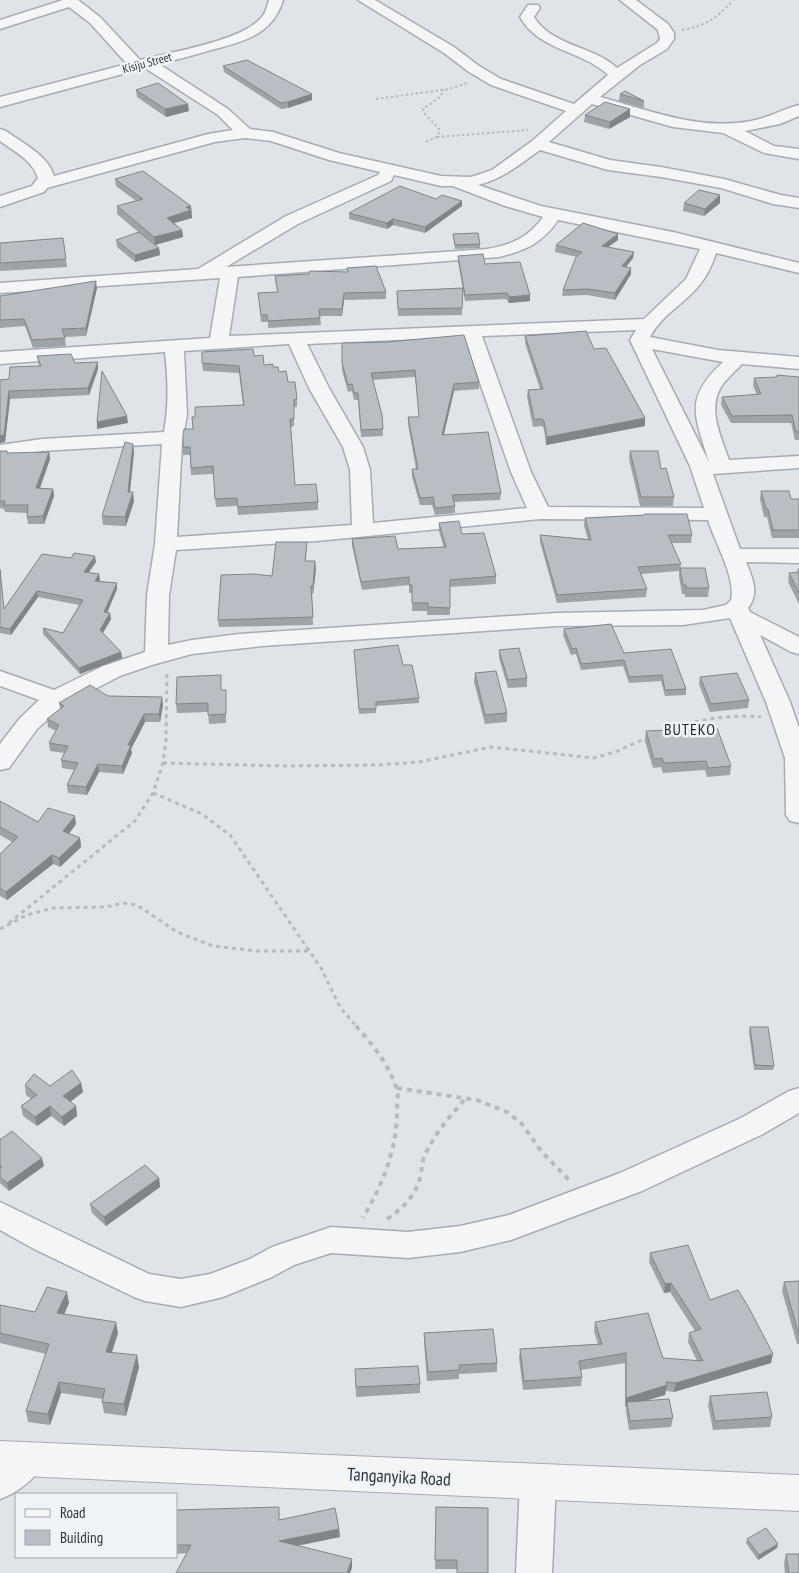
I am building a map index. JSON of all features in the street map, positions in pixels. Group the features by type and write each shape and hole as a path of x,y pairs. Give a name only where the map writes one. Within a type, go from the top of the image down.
{"street":[{"name":"Kisiju Street","path":"0,102 142,65 249,34 259,28 274,12 276,0"},
{"path":"365,0 449,50 496,82 578,110"},
{"path":"459,183 488,178 538,144 634,62 662,46 667,39 666,31 655,20 627,0"},
{"path":"0,25 75,2 142,65 223,112 246,133"},
{"path":"533,8 527,17 528,22 533,27 556,42 609,68 617,76"},
{"path":"591,99 665,122 702,127 726,128 761,124 799,110"},
{"path":"726,128 770,150 799,154"},
{"path":"0,202 28,193 43,184 214,137 246,133 272,137 387,174 459,183 508,202 710,246 799,268"},
{"path":"0,134 33,158 46,171 46,178 43,184"},
{"path":"538,144 608,165 662,172 724,184 779,200 799,203"},
{"path":"203,273 292,220 387,174"},
{"path":"0,288 504,252 521,246 535,238 554,213"},
{"path":"643,332 689,286 699,273 710,246"},
{"path":"736,252 799,256"},
{"path":"219,342 230,272"},
{"path":"471,332 518,463 540,513"},
{"path":"0,358 295,338 471,332 643,332 683,351 799,363"},
{"path":"643,332 659,385 711,468"},
{"path":"295,338 319,388 353,447 360,470 363,530"},
{"path":"160,655 158,595 166,544 173,437 177,415 177,378 174,345"},
{"path":"738,358 708,391 706,403 717,514 742,582 743,595 738,612 785,720 797,758 799,815"},
{"path":"0,451 42,445 173,437"},
{"path":"711,468 799,462"},
{"path":"166,544 363,530 540,513 717,514"},
{"path":"731,555 799,556"},
{"path":"0,762 24,726 56,699 89,682 137,662 193,647 279,639 546,621 708,616 738,612 799,647"},
{"path":"0,678 56,699"},
{"path":"0,1215 45,1240 138,1284 145,1287 181,1293 212,1286 313,1244 331,1240 352,1238 408,1245 460,1239 511,1227 631,1182 752,1126 799,1099"},
{"path":"0,1483 15,1458"},
{"name":"Tanganyika Road","path":"15,1458 538,1483 799,1493"},
{"path":"534,1573 538,1483"}],"path":[{"path":"666,31 705,26 720,16 733,0"},
{"path":"376,99 444,90 460,86 484,75"},
{"path":"437,137 440,130 425,114 424,110 429,104 440,97 444,90"},
{"path":"426,142 437,137 558,127"},
{"path":"0,929 135,821 153,793 163,763 168,720 167,674 160,655"},
{"path":"163,763 378,765 436,760 491,747 594,758 615,752 674,727 695,722 741,715 785,720"},
{"path":"153,793 202,814 230,835 321,968 340,1007 378,1052 397,1088 397,1115 393,1153 380,1190 352,1238"},
{"path":"9,923 27,915 53,908 106,907 123,903 137,905 177,932 213,946 257,951 310,951"},
{"path":"397,1088 415,1092 452,1094 494,1104 522,1123 531,1139 586,1198"},
{"path":"352,1238 388,1219 407,1205 415,1192 424,1157 447,1118 466,1098"}],"building":[{"path":"247,60 312,94 281,103 223,66"},
{"path":"158,83 188,104 165,109 136,90"},
{"path":"625,91 644,101 620,94"},
{"path":"605,102 630,109 610,122 585,115"},
{"path":"143,171 191,206 186,207 191,210 167,218 182,230 154,237 117,206 143,199 115,179"},
{"path":"400,186 436,199 442,195 462,201 425,227 393,219 387,223 349,213"},
{"path":"699,190 720,195 705,209 684,203"},
{"path":"583,223 618,234 602,246 634,252 622,266 631,268 615,293 588,289 563,290 576,257 582,252 556,245"},
{"path":"139,232 159,248 135,255 116,240"},
{"path":"478,233 480,244 455,245 453,234"},
{"path":"63,238 66,259 0,263 0,243"},
{"path":"483,254 485,264 520,262 530,295 509,297 507,293 465,295 458,256"},
{"path":"376,266 386,292 344,293 342,309 319,309 320,318 268,321 267,315 261,315 258,293 278,292 275,276 309,274 310,271 348,272 347,268"},
{"path":"96,281 86,328 62,329 65,338 32,340 24,319 0,320 0,296"},
{"path":"463,288 462,308 398,309 397,291"},
{"path":"586,331 594,349 606,348 645,418 547,437 544,421 542,419 534,419 528,390 543,389 525,336"},
{"path":"464,335 479,382 454,384 442,435 488,432 501,493 452,495 455,506 435,508 433,497 420,498 412,469 418,469 408,417 419,417 415,370 371,373 382,415 383,429 361,430 358,393 354,393 352,384 348,385 342,363 342,343 387,342"},
{"path":"253,349 254,356 263,355 264,365 273,364 273,367 278,367 279,372 286,371 288,382 295,382 297,399 294,400 294,419 290,419 295,485 316,484 318,502 238,507 237,498 215,499 213,466 191,468 190,447 183,447 183,435 184,429 193,429 192,417 195,417 195,407 244,405 239,366 202,363 202,352"},
{"path":"71,354 75,363 98,362 88,388 9,391 4,435 0,436 0,380 9,379 10,367 41,366 37,356"},
{"path":"102,371 127,416 97,422"},
{"path":"777,375 799,377 799,432 796,432 792,415 732,416 722,397 761,394 754,378 777,377"},
{"path":"125,442 133,444 128,492 133,492 125,517 102,516"},
{"path":"0,451 7,451 7,453 49,452 36,488 53,489 43,516 27,517 28,505 4,505 5,501 0,501"},
{"path":"630,451 658,451 661,469 666,468 674,497 641,497"},
{"path":"761,491 789,491 791,499 799,499 799,530 773,530"},
{"path":"645,514 687,514 692,535 668,535 681,564 638,567 647,589 557,595 540,535 591,540 585,518"},
{"path":"459,521 462,534 484,533 496,576 450,580 450,608 428,607 428,603 412,603 412,585 409,585 409,577 361,582 352,539 395,536 398,549 446,547 439,523"},
{"path":"276,542 307,542 305,561 315,561 313,586 311,586 313,617 218,620 221,575 254,574 272,576"},
{"path":"74,553 95,556 84,572 99,574 95,581 117,583 104,612 110,613 100,630 121,652 79,668 43,628 63,633 83,600 37,591 10,629 0,627 0,570 4,609 42,554 71,558"},
{"path":"680,568 705,568 709,588 686,588 686,585 683,585"},
{"path":"799,572 799,593 789,573"},
{"path":"611,624 624,653 671,649 686,689 665,690 662,675 629,677 624,660 581,664 576,648 572,649 564,629"},
{"path":"398,645 403,665 412,665 419,698 376,702 376,709 359,709 354,650"},
{"path":"519,648 527,678 508,680 499,650"},
{"path":"496,671 507,713 485,715 475,673"},
{"path":"737,673 749,700 711,704 700,677"},
{"path":"221,675 221,690 226,690 226,714 208,715 208,703 176,704 177,677"},
{"path":"90,685 108,696 162,697 159,714 144,714 128,745 131,745 122,766 98,764 86,787 67,785 78,763 61,760 68,746 49,743 59,725 47,719 64,706 59,703"},
{"path":"717,728 731,766 708,768 706,761 664,763 662,758 654,759 646,731"},
{"path":"0,801 38,822 48,808 75,816 63,831 80,838 59,858 52,855 6,892 0,888 0,854 18,837 0,827"},
{"path":"750,1027 768,1027 774,1066 755,1065"},
{"path":"72,1070 81,1083 63,1096 76,1106 62,1117 50,1106 35,1117 21,1106 37,1095 25,1085 34,1074 50,1086"},
{"path":"12,1131 42,1158 7,1183 0,1177 0,1168 2,1167 0,1165 0,1139"},
{"path":"145,1165 159,1178 104,1217 90,1204"},
{"path":"688,1245 710,1300 738,1290 773,1354 676,1383 666,1382 667,1385 626,1398 626,1353 579,1361 582,1377 524,1381 520,1349 602,1344 595,1322 648,1313 663,1358 703,1361 689,1333 701,1329 671,1283 665,1284 650,1253"},
{"path":"799,1281 799,1335 784,1282"},
{"path":"47,1287 67,1292 57,1313 116,1322 106,1352 137,1355 124,1404 102,1402 105,1389 59,1382 48,1414 26,1411 49,1344 0,1333 0,1305 35,1312"},
{"path":"493,1329 497,1363 459,1365 459,1370 428,1372 424,1333"},
{"path":"418,1366 420,1384 356,1387 355,1369"},
{"path":"767,1392 772,1417 715,1421 710,1396"},
{"path":"669,1399 673,1418 630,1421 627,1402"},
{"path":"279,1507 279,1520 335,1508 339,1529 279,1541 352,1559 347,1573 176,1573 191,1545 178,1545 178,1510"},
{"path":"436,1507 488,1508 488,1573 457,1573 457,1560 435,1560"},
{"path":"766,1528 778,1544 759,1555 747,1539"},
{"path":"786,1554 799,1554 799,1573 789,1573"}],"district":[{"name":"BUTEKO","path":"690,729"}]}
